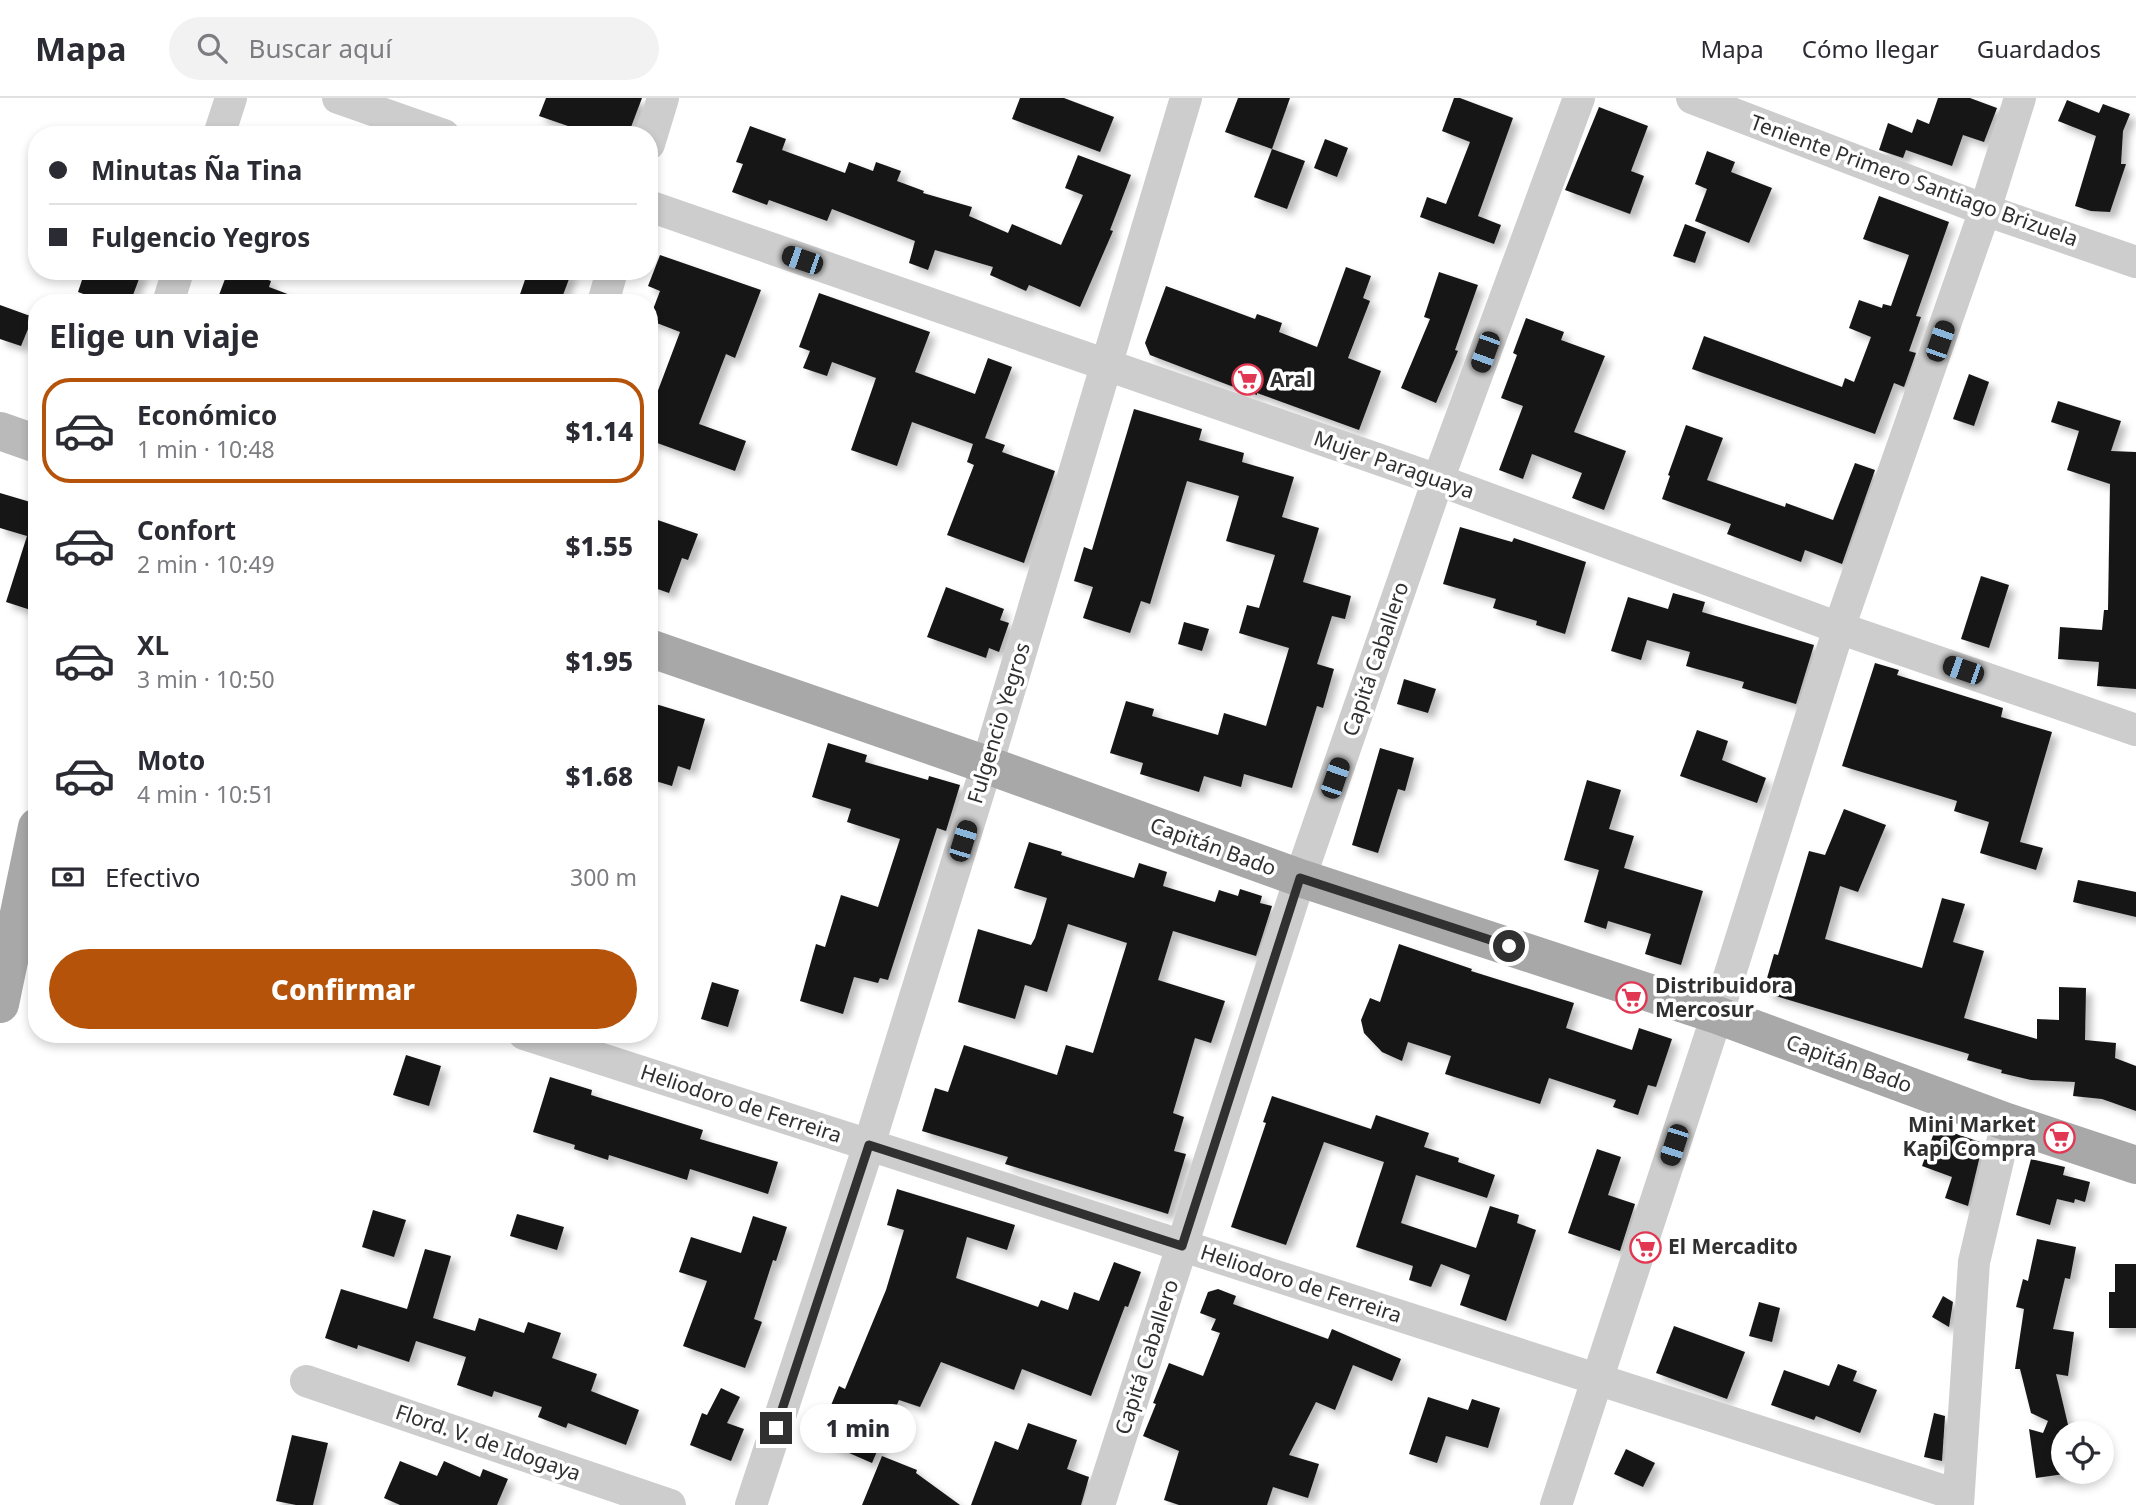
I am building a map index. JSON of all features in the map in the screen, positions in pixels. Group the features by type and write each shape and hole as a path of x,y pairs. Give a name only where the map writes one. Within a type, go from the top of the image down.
{"main road":[{"path":"0,432 28,441"},
{"name":"Capitán Bado","path":"658,651 1300,878 1717,1015 2007,1122 2136,1165"},
{"path":"0,1003 28,870"}],"street":[{"path":"222,126 231,98"},
{"path":"338,98 418,126"},
{"path":"654,126 663,98"},
{"name":"Fulgencio Yegros","path":"751,1505 869,1145 1186,98"},
{"name":"Capitá Caballero","path":"1099,1505 1300,878 1438,480 1579,98"},
{"name":"Teniente Primero Santiago Brizuela","path":"1692,98 1985,210 2136,262"},
{"path":"1556,1505 1717,1015 1839,628 1985,210 2020,98"},
{"name":"Mujer Paraguaya","path":"658,209 1438,480 1839,628 2136,730"},
{"name":"Heliodoro de Ferreira","path":"552,1043 1597,1379 1957,1500"},
{"path":"1957,1500 1974,1262 2007,1122"},
{"name":"Flord. V. de Idogaya","path":"306,1381 670,1505"}],"building":[{"path":"546,98 642,98 631,126 568,126 539,116"},
{"path":"1020,98 1064,98 1114,117 1100,152 1012,119"},
{"path":"1238,98 1290,98 1272,149 1225,132"},
{"path":"1454,98 1513,118 1478,216 1501,225 1494,244 1420,217 1427,197 1446,204 1470,142 1442,131"},
{"path":"1938,98 1970,98 1997,108 1984,142 1963,135 1952,166 1906,150 1903,158 1879,150 1888,123 1912,133 1917,119 1929,124"},
{"path":"2067,100 2099,113 2103,104 2130,114 2123,131 2121,164 2126,164 2110,212 2091,211 2075,206 2096,136 2058,121"},
{"path":"1599,107 1648,126 1631,171 1644,176 1630,214 1565,190"},
{"path":"750,126 786,139 782,150 845,173 849,162 873,171 876,162 901,171 897,181 924,191 923,193 972,207 969,216 1008,233 1012,224 1061,245 1083,195 1065,188 1078,155 1131,175 1110,230 1113,231 1080,307 1029,285 1026,291 990,275 993,267 935,250 928,270 909,263 915,241 832,209 827,221 769,200 767,205 732,192 743,164 736,162"},
{"path":"1325,139 1348,148 1337,177 1314,168"},
{"path":"1272,149 1305,161 1287,209 1254,197"},
{"path":"1707,151 1735,162 1731,172 1772,188 1749,243 1695,221 1707,189 1695,184"},
{"path":"1879,196 1949,222 1916,316 1921,317 1909,351 1916,353 1904,387 1894,383 1875,434 1692,369 1704,336 1842,387 1845,378 1854,382 1871,337 1849,328 1859,300 1882,308 1883,304 1891,306 1909,255 1863,239"},
{"path":"1685,224 1706,232 1695,263 1673,256"},
{"path":"660,255 761,290 735,358 726,354 699,424 746,441 735,471 658,443 658,390 680,332 658,323 660,291 648,286 650,280 658,280"},
{"path":"1346,267 1371,276 1363,298 1370,301 1348,358 1381,371 1359,430 1150,355 1145,343 1166,286 1255,319 1257,314 1282,323 1279,332 1317,347"},
{"path":"1439,272 1478,285 1455,350 1458,351 1436,403 1401,388 1430,319 1424,317"},
{"path":"82,280 139,280 133,294 78,292"},
{"path":"225,280 268,280 271,281 269,287 288,294 219,294"},
{"path":"525,280 569,280 563,294 520,294"},
{"path":"819,293 930,332 915,372 975,394 988,358 1012,367 985,438 1005,445 1002,452 1055,471 1024,563 947,535 974,465 967,462 973,444 912,422 897,466 851,450 876,378 832,362 827,376 803,368 810,351 799,347"},
{"path":"0,305 28,315 28,329 21,346 0,339"},
{"path":"1526,318 1564,332 1561,340 1605,356 1574,432 1626,451 1604,510 1572,498 1582,473 1532,454 1523,479 1499,470 1523,406 1501,398 1517,355 1513,353"},
{"path":"1969,374 1989,382 1974,426 1953,419"},
{"path":"2058,401 2121,421 2111,451 2136,452 2136,689 2097,686 2099,662 2058,659 2060,627 2102,630 2104,610 2108,610 2110,484 2067,470 2079,431 2051,422"},
{"path":"1134,409 1202,429 1199,440 1244,453 1242,462 1294,477 1282,517 1319,528 1303,582 1351,596 1345,619 1332,616 1317,664 1334,669 1323,708 1317,706 1292,788 1244,774 1241,787 1204,776 1199,792 1140,774 1143,763 1110,753 1126,701 1154,709 1152,716 1218,735 1224,713 1266,726 1289,648 1239,633 1247,605 1259,608 1275,555 1226,541 1239,496 1187,481 1150,604 1141,601 1130,633 1083,618 1093,587 1074,581 1084,547 1092,550"},
{"path":"1686,425 1723,438 1707,480 1785,507 1786,503 1833,520 1855,463 1875,470 1842,564 1805,550 1801,562 1727,534 1731,524 1662,499"},
{"path":"0,493 28,501 28,609 6,602 27,536 0,528"},
{"path":"658,520 698,534 688,560 682,558 669,593 658,589"},
{"path":"1460,527 1512,542 1514,538 1586,562 1565,634 1536,625 1537,621 1493,608 1496,599 1443,584"},
{"path":"1981,576 2009,585 1989,648 1961,639"},
{"path":"946,587 1004,609 1000,620 1009,623 999,652 989,648 986,658 927,637"},
{"path":"1673,593 1705,602 1702,612 1814,645 1796,704 1742,688 1744,682 1686,666 1690,652 1647,640 1641,660 1611,651 1628,597 1668,609"},
{"path":"1184,622 1209,629 1202,651 1178,644"},
{"path":"1875,663 1899,670 1897,675 2003,708 2001,717 2052,732 2020,842 2043,848 2036,870 1980,853 1989,822 1954,811 1957,801 1842,766"},
{"path":"1404,679 1436,689 1428,713 1397,704"},
{"path":"658,705 705,719 690,770 678,766 672,786 658,782"},
{"path":"1697,730 1728,741 1722,760 1766,778 1757,803 1680,776"},
{"path":"828,743 867,755 865,762 928,780 929,776 960,785 946,831 937,828 888,980 880,978 878,983 854,977 843,1014 800,1001 816,944 825,947 841,895 878,907 900,839 847,822 851,809 812,797"},
{"path":"1380,748 1414,758 1405,791 1398,789 1378,853 1352,845"},
{"path":"1587,780 1621,790 1609,829 1634,836 1624,868 1703,891 1681,965 1645,954 1651,934 1608,921 1606,929 1584,922 1599,870 1564,860"},
{"path":"1844,809 1886,825 1858,892 1840,886 1825,939 1922,968 1942,898 1965,904 1953,942 1984,951 1964,1018 2037,1039 2037,1019 2059,1020 2059,987 2086,988 2085,1040 2116,1043 2115,1058 2136,1066 2136,1111 2102,1099 2073,1096 2075,1082 2031,1080 2001,1073 2002,1070 1967,1060 1969,1054 1769,994 1765,985 1774,954 1778,955 1809,851 1825,855"},
{"path":"1029,842 1134,878 1139,863 1167,872 1163,886 1215,902 1219,890 1238,896 1240,889 1262,896 1260,903 1272,906 1256,956 1173,931 1158,980 1225,1001 1211,1043 1195,1038 1173,1113 1184,1117 1174,1151 1186,1154 1168,1214 1005,1164 1008,1157 922,1131 935,1088 948,1092 964,1045 1057,1075 1066,1045 1093,1053 1127,943 1068,924 1047,992 1025,985 1015,1019 958,1002 978,929 1031,945 1035,938 1047,898 1014,888"},
{"path":"2078,880 2136,892 2136,917 2073,902"},
{"path":"1399,944 1472,969 1471,971 1574,1003 1566,1028 1632,1050 1639,1028 1672,1039 1656,1087 1648,1085 1638,1115 1613,1107 1616,1100 1549,1078 1540,1104 1445,1074 1451,1056 1408,1042 1402,1061 1382,1052 1364,1033 1361,1020 1370,998 1380,1002"},
{"path":"712,982 739,990 728,1027 701,1019"},
{"path":"406,1055 441,1066 429,1106 393,1095"},
{"path":"550,1077 592,1090 591,1095 703,1130 700,1139 778,1162 768,1194 690,1169 687,1180 609,1155 608,1160 574,1149 575,1145 533,1132"},
{"path":"1272,1096 1371,1129 1376,1115 1429,1133 1424,1147 1459,1158 1458,1162 1495,1175 1487,1198 1416,1175 1401,1223 1476,1248 1490,1206 1519,1215 1517,1223 1536,1230 1506,1321 1460,1305 1470,1275 1441,1264 1431,1287 1409,1280 1413,1266 1356,1247 1384,1162 1324,1142 1286,1245 1231,1227 1266,1123 1263,1122"},
{"path":"1936,1127 1983,1143 1968,1206 1945,1198 1952,1177 1922,1166"},
{"path":"1597,1149 1621,1157 1608,1195 1635,1204 1620,1251 1568,1233"},
{"path":"2031,1159 2065,1167 2063,1175 2090,1182 2085,1202 2075,1199 2074,1203 2057,1199 2050,1225 2016,1215"},
{"path":"897,1189 1015,1225 1007,1250 967,1237 956,1278 1038,1307 1041,1300 1068,1310 1074,1292 1099,1301 1114,1262 1141,1272 1128,1307 1125,1306 1091,1396 1022,1369 1014,1390 941,1362 920,1407 899,1400 872,1463 817,1439 839,1386 845,1389 886,1290 904,1230 887,1225"},
{"path":"373,1210 406,1220 394,1257 362,1247"},
{"path":"517,1214 564,1227 557,1250 510,1236"},
{"path":"753,1216 787,1227 754,1319 762,1322 745,1368 683,1346 707,1281 679,1272 691,1237 741,1253"},
{"path":"2037,1239 2076,1247 2070,1279 2065,1278 2053,1329 2074,1332 2068,1376 2056,1374 2067,1421 2051,1421 2051,1476 2036,1478 2029,1429 2043,1433 2048,1421 2031,1413 2020,1369 2015,1369 2024,1309 2016,1307 2023,1279 2028,1281"},
{"path":"425,1249 451,1256 433,1318 475,1331 479,1318 524,1333 528,1322 561,1333 552,1358 597,1374 591,1391 639,1410 626,1445 568,1423 566,1428 538,1417 542,1407 494,1391 492,1397 457,1385 466,1357 416,1341 409,1362 358,1345 357,1349 325,1338 341,1289 407,1309"},
{"path":"2115,1264 2136,1264 2136,1328 2109,1328 2109,1292 2115,1292"},
{"path":"1218,1289 1236,1296 1233,1304 1328,1339 1332,1329 1401,1359 1392,1381 1353,1365 1335,1410 1316,1402 1289,1455 1319,1464 1308,1498 1273,1487 1267,1505 1179,1505 1164,1500 1179,1451 1143,1436 1169,1363 1203,1376 1220,1333 1211,1330 1216,1319 1200,1313 1208,1292"},
{"path":"1943,1296 1953,1302 1949,1327 1932,1317"},
{"path":"1759,1302 1780,1308 1772,1342 1749,1336"},
{"path":"1674,1326 1745,1352 1727,1399 1656,1373"},
{"path":"1838,1364 1857,1371 1853,1381 1877,1390 1860,1433 1816,1416 1814,1420 1771,1405 1784,1370 1829,1386"},
{"path":"721,1388 740,1397 727,1423 744,1429 731,1461 690,1445 702,1413 707,1415"},
{"path":"1428,1397 1468,1410 1472,1399 1500,1408 1488,1448 1446,1436 1437,1463 1409,1454"},
{"path":"1934,1413 1945,1416 1942,1461 1924,1457"},
{"path":"1028,1423 1077,1440 1067,1469 1089,1477 1081,1505 971,1505 995,1441 1018,1450"},
{"path":"292,1435 328,1443 313,1505 276,1501"},
{"path":"1626,1449 1655,1463 1643,1487 1614,1474"},
{"path":"882,1456 917,1470 916,1473 960,1505 862,1505"},
{"path":"400,1461 437,1476 444,1461 480,1477 483,1469 508,1479 497,1505 400,1505 384,1498"}],"place":[{"name":"Aral","path":"1247,380"},
{"name":"Distribuidora Mercosur","path":"1632,998"},
{"name":"Mini Market Kapi Compra","path":"2059,1137"},
{"name":"El Mercadito","path":"1645,1247"}],"route":[{"path":"776,1428 869,1145 1182,1246 1300,878 1509,946"}]}
